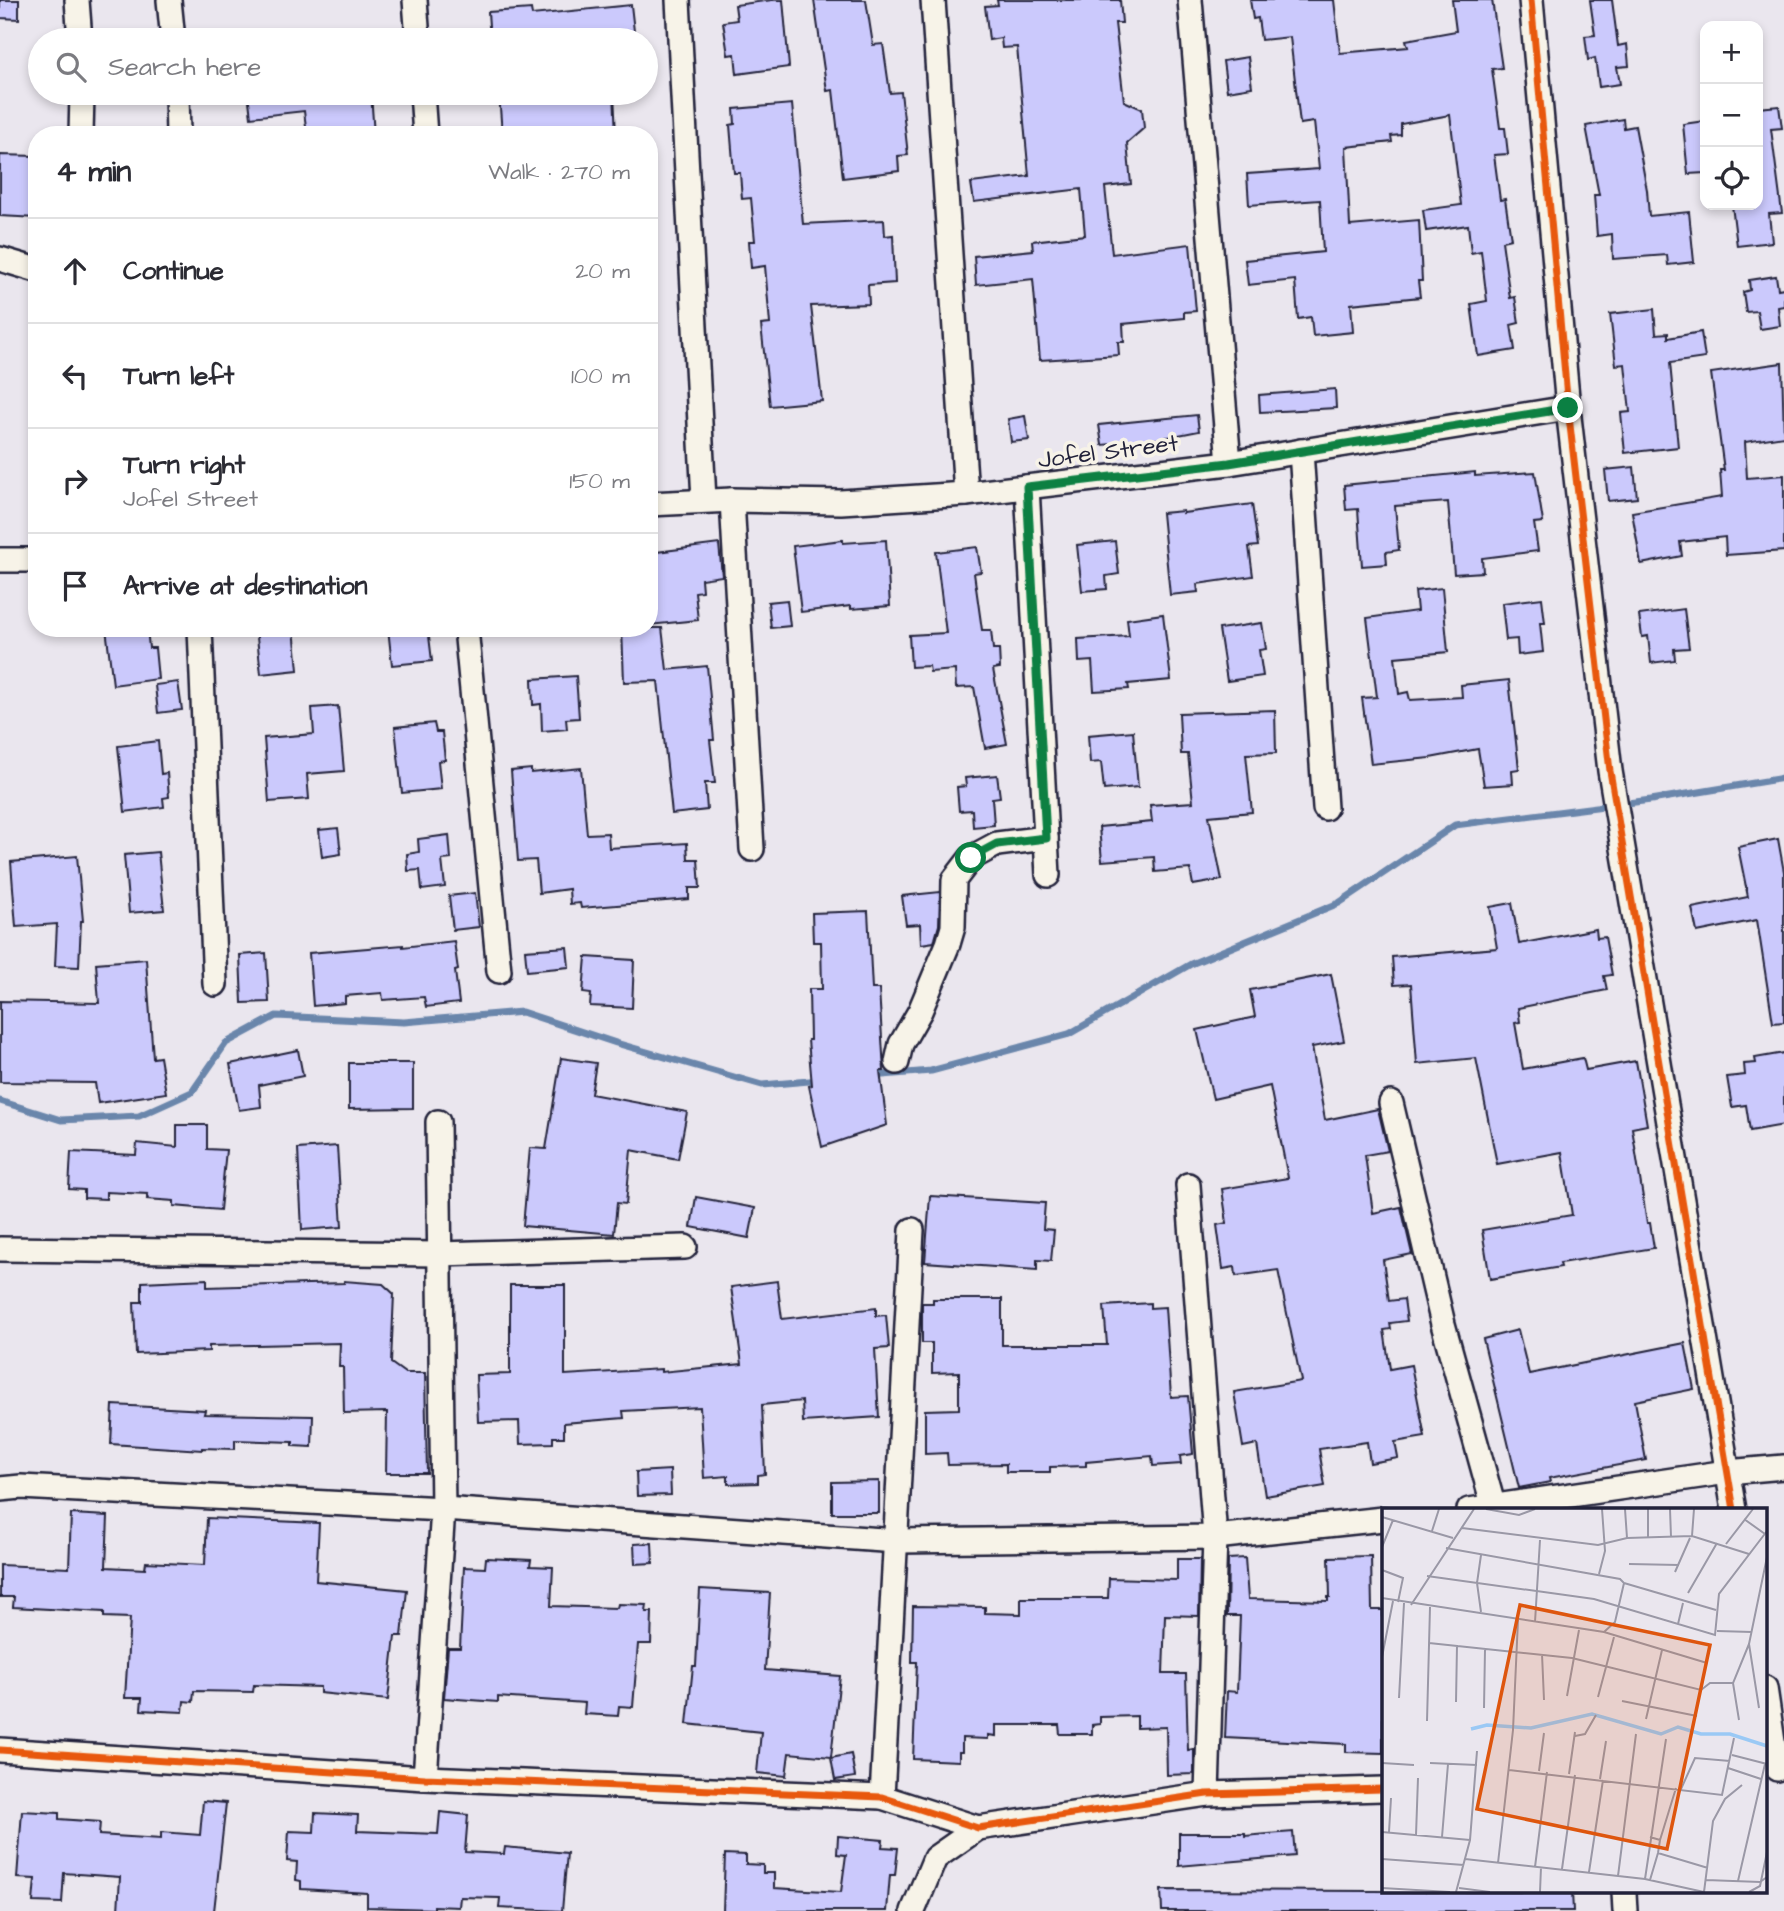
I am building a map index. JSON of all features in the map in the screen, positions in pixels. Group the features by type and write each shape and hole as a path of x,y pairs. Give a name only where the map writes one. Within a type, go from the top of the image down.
{"street":[{"path":"77,0 79,28"},
{"path":"169,0 172,28"},
{"path":"415,0 417,28"},
{"path":"678,0 704,500"},
{"path":"933,0 966,494"},
{"path":"1189,0 1229,463"},
{"path":"1531,0 1568,408 1610,771 1734,1508"},
{"path":"82,105 82,126"},
{"path":"177,105 178,126"},
{"path":"423,105 424,126"},
{"path":"0,259 28,267"},
{"name":"Jofel Street","path":"658,503 704,500 841,502 966,494 1229,463 1568,408"},
{"path":"1301,452 1325,808"},
{"path":"1027,487 1048,875"},
{"path":"732,500 752,849"},
{"path":"0,560 28,558"},
{"path":"200,637 215,984"},
{"path":"467,637 499,971"},
{"path":"897,1062 901,1044 920,1011 948,944 953,927 954,880 971,858 997,844 1046,838"},
{"path":"1391,1103 1443,1324 1494,1508 1727,1472 1784,1467"},
{"path":"425,1778 443,1509 438,1122"},
{"path":"1188,1185 1215,1537 1207,1794"},
{"path":"882,1797 912,1230"},
{"path":"0,1249 438,1254 685,1247"},
{"path":"0,1489 21,1487 443,1509 897,1541 1215,1537 1382,1519"},
{"path":"1766,1696 1775,1770"},
{"path":"0,1750 425,1778 882,1797 978,1828 1207,1794 1382,1789"},
{"path":"913,1911 935,1858 978,1828"}],"building":[{"path":"0,0 19,0 19,19 0,18"},
{"path":"783,0 789,67 737,74 735,54 728,55 723,22 737,20 735,5"},
{"path":"814,0 866,0 873,45 883,44 890,93 901,92 908,155 898,156 899,171 843,178 833,90 827,91"},
{"path":"997,0 1120,0 1122,23 1115,23 1124,101 1142,109 1144,128 1127,143 1131,184 1105,187 1112,254 1190,244 1196,311 1184,312 1184,318 1123,324 1124,342 1118,342 1119,355 1040,360 1033,279 976,285 974,256 1033,250 1032,241 1085,235 1081,189 974,202 971,183 1029,176 1017,47 1002,48 1001,38 989,40 985,6 998,5"},
{"path":"1250,0 1334,0 1340,53 1408,47 1406,40 1456,31 1452,0 1492,0 1502,68 1492,69 1500,128 1505,128 1508,154 1494,155 1500,200 1505,199 1511,239 1502,241 1510,298 1515,297 1519,323 1511,325 1515,350 1478,356 1471,304 1487,301 1481,251 1471,253 1468,225 1426,231 1423,210 1461,205 1450,115 1401,124 1401,135 1391,136 1392,142 1346,147 1350,226 1419,220 1422,281 1418,281 1420,297 1351,304 1353,332 1313,336 1311,317 1298,319 1295,280 1248,285 1245,260 1323,252 1320,200 1249,205 1247,174 1319,169 1314,122 1300,124 1290,37 1261,40 1258,18 1253,19"},
{"path":"1590,0 1612,0 1618,46 1627,44 1629,66 1617,67 1620,84 1599,87 1595,58 1588,60 1585,36 1595,35"},
{"path":"631,5 634,28 489,28 488,12 531,9 532,15"},
{"path":"1248,57 1252,87 1227,91 1223,61"},
{"path":"792,104 803,224 884,220 885,236 893,235 895,283 868,285 869,304 811,306 822,401 770,406 761,325 770,324 765,266 751,268 749,241 755,241 751,198 742,199 740,173 734,173 730,125 735,124 734,109"},
{"path":"250,105 372,105 373,126 306,126 304,111 251,117"},
{"path":"500,105 615,105 616,126 501,126"},
{"path":"1779,106 1782,128 1771,129 1782,213 1769,214 1772,242 1737,246 1733,210 1763,210 1763,108"},
{"path":"1623,119 1624,128 1635,126 1649,216 1689,212 1694,262 1668,265 1667,255 1613,259 1612,234 1597,236 1594,195 1599,195 1586,126"},
{"path":"1700,122 1700,173 1688,174 1683,124"},
{"path":"0,155 28,156 28,218 0,216"},
{"path":"1776,276 1778,289 1784,288 1784,306 1778,307 1780,326 1760,329 1757,311 1746,312 1743,292 1750,290 1749,280"},
{"path":"1654,309 1656,334 1668,333 1668,338 1701,332 1705,358 1670,363 1678,447 1625,453 1621,413 1630,412 1625,364 1616,365 1610,314"},
{"path":"1782,363 1784,436 1745,442 1747,478 1784,475 1784,551 1726,555 1725,537 1680,542 1682,556 1641,564 1632,512 1722,497 1720,470 1724,470 1711,373"},
{"path":"1335,389 1336,408 1260,412 1259,395"},
{"path":"1197,415 1199,431 1148,441 1102,445 1099,425"},
{"path":"1025,416 1029,440 1011,442 1008,419"},
{"path":"1634,467 1637,498 1608,501 1605,470"},
{"path":"1475,472 1475,476 1535,472 1543,522 1534,523 1538,551 1482,558 1483,572 1454,574 1448,502 1395,506 1399,550 1386,552 1387,564 1362,566 1358,509 1346,510 1344,485"},
{"path":"1252,504 1258,546 1249,547 1253,576 1197,584 1198,592 1170,595 1162,513"},
{"path":"843,540 843,543 886,540 890,606 851,609 851,606 801,612 793,546"},
{"path":"1115,541 1119,574 1106,576 1107,589 1082,591 1077,545"},
{"path":"719,544 722,576 701,579 702,591 695,592 698,620 658,624 658,552"},
{"path":"977,547 981,572 974,573 982,630 991,630 993,649 999,649 1000,668 993,669 1007,744 985,748 974,687 956,688 955,670 930,672 929,666 911,667 909,635 946,633 936,552"},
{"path":"1442,588 1448,652 1395,657 1399,694 1408,692 1410,700 1462,697 1461,685 1509,680 1519,769 1512,770 1513,784 1484,786 1478,749 1430,758 1371,764 1362,698 1377,697 1367,618 1417,611 1415,591"},
{"path":"1542,598 1545,623 1540,623 1543,652 1518,655 1517,639 1506,640 1502,603"},
{"path":"787,600 790,626 771,628 768,602"},
{"path":"1684,609 1689,648 1674,649 1675,660 1651,663 1648,636 1642,637 1639,615"},
{"path":"1163,614 1171,680 1128,684 1129,689 1094,691 1092,661 1079,662 1078,639 1129,636 1127,619"},
{"path":"1262,623 1266,649 1259,650 1263,676 1227,681 1219,629"},
{"path":"658,628 662,628 667,670 707,666 715,783 705,783 707,810 672,814 658,681 624,682 622,637 658,637"},
{"path":"107,637 148,637 149,648 155,648 158,679 113,685"},
{"path":"257,637 295,637 298,670 261,674"},
{"path":"389,637 429,637 432,661 392,665"},
{"path":"576,676 579,718 566,719 567,729 542,731 541,704 533,705 532,679"},
{"path":"178,682 182,710 158,713 155,685"},
{"path":"338,706 344,771 307,774 309,799 269,802 264,738 314,734 312,708"},
{"path":"1275,710 1276,753 1246,754 1252,812 1209,816 1222,880 1193,885 1190,869 1155,872 1154,857 1102,861 1099,827 1152,822 1150,805 1193,802 1188,754 1181,754 1179,713"},
{"path":"434,723 436,732 442,732 445,760 438,761 441,789 402,793 395,727"},
{"path":"1133,731 1138,787 1104,790 1101,762 1090,763 1088,735"},
{"path":"158,741 161,774 167,773 169,797 163,798 164,807 125,812 118,746"},
{"path":"581,768 587,834 608,833 609,848 687,843 688,859 698,859 700,888 689,888 689,899 581,908 580,903 570,904 569,889 539,893 536,860 518,861 511,771 531,769 531,773"},
{"path":"997,775 1000,797 992,798 994,825 973,827 972,810 959,811 957,787 966,786 965,778"},
{"path":"338,828 341,854 322,857 319,830"},
{"path":"449,835 451,859 442,860 445,887 422,890 420,870 408,871 407,854 419,852 418,839"},
{"path":"1778,839 1784,872 1784,1022 1773,1023 1757,920 1697,932 1692,908 1748,897 1738,847"},
{"path":"158,852 164,910 129,913 124,855"},
{"path":"77,856 83,921 79,967 55,966 57,924 16,927 11,862"},
{"path":"940,892 939,925 934,942 921,944 920,924 906,925 902,896"},
{"path":"475,893 479,927 453,930 449,896"},
{"path":"1512,903 1519,944 1596,929 1597,938 1605,937 1612,975 1604,976 1607,990 1518,1008 1520,1022 1515,1023 1523,1069 1583,1058 1586,1070 1636,1061 1647,1125 1632,1128 1647,1223 1650,1223 1654,1248 1560,1263 1561,1267 1490,1279 1482,1230 1572,1215 1562,1152 1497,1164 1476,1058 1417,1064 1411,984 1394,985 1392,957 1497,948 1490,907"},
{"path":"868,911 872,989 879,989 884,1071 880,1071 887,1125 822,1147 809,1086 812,1085 808,1040 809,989 822,989 821,942 813,942 812,913"},
{"path":"454,941 459,1003 426,1007 424,997 383,1000 382,993 345,996 345,1003 313,1006 309,953"},
{"path":"567,947 569,967 527,971 525,950"},
{"path":"266,953 269,1002 242,1003 240,955"},
{"path":"586,957 634,960 632,1008 590,1006 591,994 583,993"},
{"path":"146,959 153,1058 160,1057 166,1093 98,1103 95,1083 0,1082 0,1001 99,1003 96,963"},
{"path":"1331,974 1344,1041 1312,1047 1325,1120 1378,1109 1388,1151 1365,1155 1373,1213 1401,1207 1412,1254 1383,1260 1389,1301 1404,1299 1407,1321 1390,1323 1391,1329 1384,1330 1390,1369 1411,1365 1425,1437 1395,1442 1398,1458 1370,1463 1367,1442 1319,1449 1325,1486 1265,1496 1257,1444 1243,1447 1234,1392 1301,1381 1278,1270 1236,1276 1235,1267 1223,1269 1217,1225 1227,1223 1222,1189 1288,1178 1270,1086 1213,1099 1197,1030 1255,1017 1250,990"},
{"path":"298,1050 303,1076 259,1085 261,1107 239,1110 230,1064"},
{"path":"1784,1053 1784,1125 1750,1131 1746,1105 1732,1107 1727,1077 1745,1075 1744,1064 1756,1063 1755,1058"},
{"path":"561,1058 596,1063 591,1094 687,1112 678,1159 631,1150 626,1204 617,1203 614,1234 523,1226 530,1148 546,1149"},
{"path":"349,1063 413,1063 413,1108 349,1109"},
{"path":"177,1125 207,1125 207,1149 226,1150 220,1210 174,1206 174,1201 147,1199 148,1194 106,1192 106,1199 84,1198 84,1190 69,1189 71,1152 136,1155 137,1143 177,1147"},
{"path":"337,1146 342,1227 302,1230 298,1149"},
{"path":"930,1196 1045,1203 1043,1229 1054,1230 1051,1261 1037,1260 1037,1270 925,1262"},
{"path":"696,1197 755,1208 749,1238 691,1227"},
{"path":"207,1279 207,1287 344,1281 383,1284 394,1294 391,1363 405,1373 425,1373 427,1473 386,1473 387,1412 344,1413 343,1367 339,1367 340,1343 209,1346 209,1351 136,1354 134,1302 142,1302 142,1282"},
{"path":"777,1281 782,1319 876,1308 876,1316 886,1315 889,1348 875,1349 879,1417 803,1422 802,1401 762,1405 765,1474 758,1475 758,1483 728,1484 728,1476 704,1478 700,1407 623,1411 624,1418 564,1423 564,1437 553,1437 553,1443 520,1444 519,1421 478,1422 476,1375 510,1374 510,1285 565,1285 565,1375 661,1369 661,1372 742,1364 731,1287"},
{"path":"933,1299 1002,1299 1002,1345 1107,1345 1104,1306 1150,1303 1150,1308 1165,1307 1171,1397 1188,1396 1193,1454 1180,1456 1181,1464 1153,1466 1152,1456 1086,1462 1086,1466 1050,1467 1050,1472 1006,1472 1006,1464 948,1465 947,1453 925,1454 925,1410 959,1409 959,1372 932,1373 932,1343 922,1343 922,1303 933,1303"},
{"path":"1518,1330 1529,1374 1685,1343 1694,1389 1635,1401 1646,1460 1549,1478 1550,1482 1519,1488 1483,1339"},
{"path":"113,1405 205,1410 204,1414 313,1416 312,1447 293,1446 293,1442 235,1440 235,1449 202,1450 111,1444"},
{"path":"670,1470 671,1495 637,1496 636,1472"},
{"path":"879,1481 879,1513 832,1513 832,1482"},
{"path":"71,1514 108,1516 106,1567 145,1569 146,1562 205,1565 207,1518 319,1523 316,1581 407,1590 402,1636 395,1636 388,1700 320,1693 320,1687 254,1685 253,1692 194,1691 193,1702 184,1701 183,1712 141,1710 142,1698 125,1698 130,1618 104,1617 104,1612 13,1607 14,1597 0,1597 0,1565 69,1568"},
{"path":"652,1543 653,1563 635,1564 634,1544"},
{"path":"1371,1556 1372,1610 1382,1610 1382,1753 1346,1752 1346,1744 1225,1738 1227,1691 1237,1692 1240,1616 1227,1616 1228,1559 1245,1558 1248,1599 1328,1601 1329,1557"},
{"path":"486,1558 531,1560 530,1566 553,1567 551,1606 617,1608 618,1604 647,1605 646,1612 652,1612 651,1644 638,1644 633,1707 619,1706 618,1716 584,1714 585,1703 498,1697 498,1702 444,1698 448,1648 460,1648 464,1567 485,1568"},
{"path":"1177,1559 1200,1559 1199,1616 1165,1615 1163,1674 1186,1674 1188,1750 1194,1749 1194,1774 1167,1775 1166,1727 1137,1728 1137,1716 1100,1717 1100,1724 1092,1725 1092,1734 1060,1734 1059,1725 996,1725 996,1736 988,1735 988,1739 962,1738 959,1761 913,1759 917,1662 912,1662 913,1606 985,1607 985,1613 1021,1614 1021,1598 1108,1598 1109,1578 1177,1580"},
{"path":"700,1589 770,1593 765,1670 840,1676 831,1757 789,1753 786,1776 757,1773 761,1732 687,1724 693,1666 696,1666"},
{"path":"851,1754 855,1777 835,1780 831,1758"},
{"path":"203,1801 226,1803 214,1911 118,1911 120,1877 64,1873 62,1903 33,1902 35,1879 17,1878 22,1811 59,1813 59,1819 100,1822 99,1835 161,1839 161,1832 200,1835"},
{"path":"440,1812 468,1815 465,1852 504,1854 505,1847 567,1853 562,1911 499,1908 500,1898 460,1897 459,1907 367,1907 367,1893 301,1889 301,1881 296,1880 297,1862 287,1861 289,1831 314,1832 315,1813 358,1815 357,1831 438,1834"},
{"path":"1293,1832 1295,1856 1179,1866 1179,1833 1245,1833 1245,1836"},
{"path":"838,1836 883,1840 882,1847 898,1848 895,1875 890,1875 887,1911 723,1911 725,1854 746,1855 746,1864 763,1865 763,1873 774,1873 774,1888 841,1892 846,1855 837,1854"},
{"path":"1161,1890 1572,1894 1573,1911 1162,1911"}],"waterway":[{"path":"871,1076 931,1071 1069,1034 1191,964 1339,903 1455,825 1651,800 1784,778"},
{"path":"0,1101 61,1120 139,1116 192,1092 226,1043 276,1016 404,1022 522,1012 616,1043 762,1085 821,1080"}],"cycle path":[{"path":"1531,0 1568,408 1610,771 1734,1508"},
{"path":"0,1750 425,1778 882,1797 978,1828 1207,1794 1382,1789"}],"route":[{"path":"971,858 997,844 1046,838 1027,487 1229,463 1568,408"}]}
